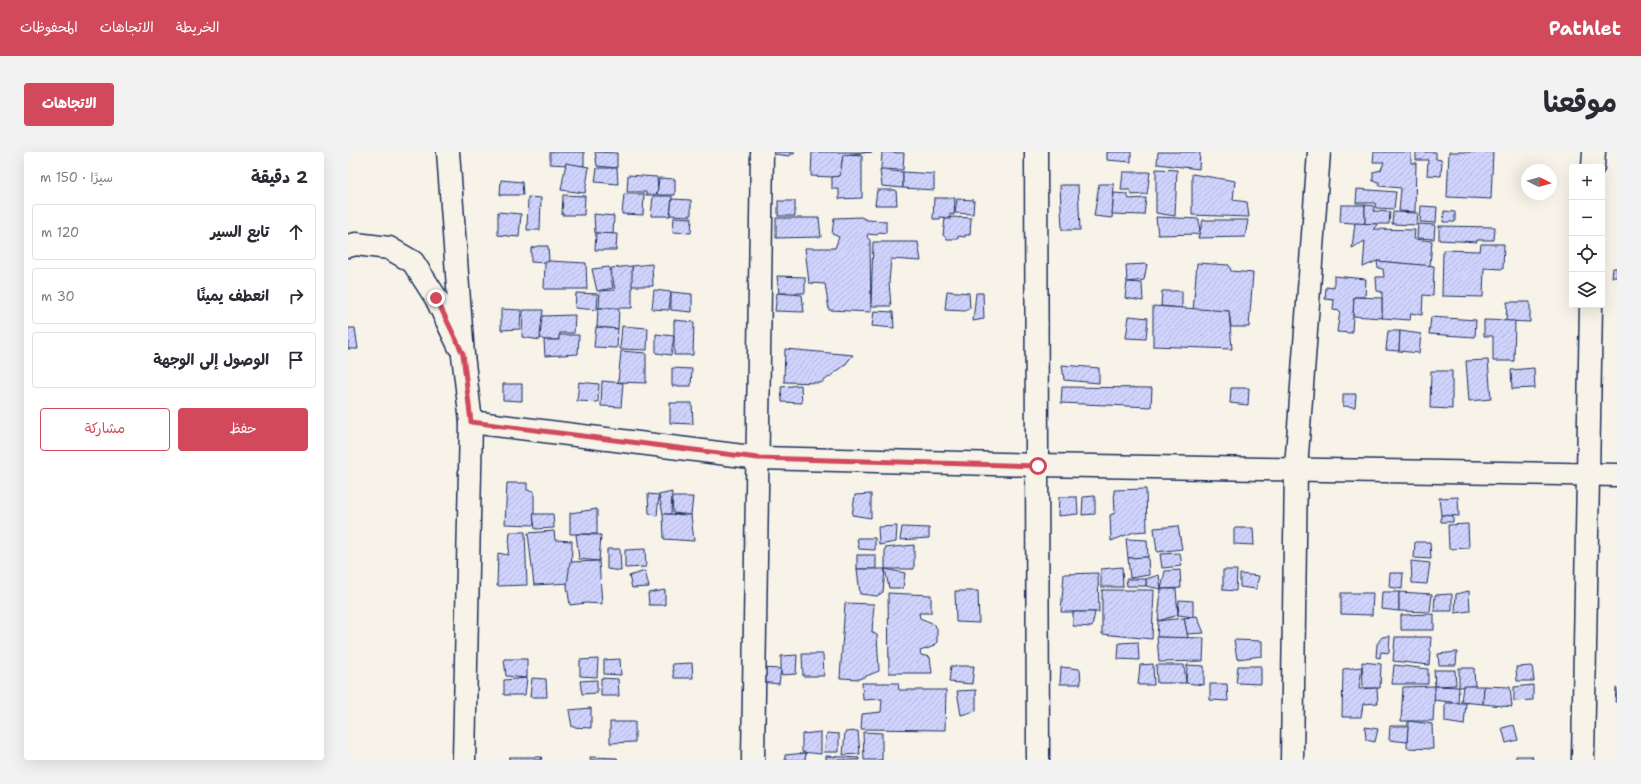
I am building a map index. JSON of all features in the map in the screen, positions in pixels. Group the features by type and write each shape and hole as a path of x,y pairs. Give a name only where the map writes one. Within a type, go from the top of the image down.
{"street":[{"path":"448,152 463,354 471,422 464,760"},
{"path":"753,760 762,152"},
{"path":"1036,152 1038,760"},
{"path":"1292,760 1296,468 1319,152"},
{"path":"1593,164 1594,152"},
{"path":"348,246 356,244 389,248 413,262 436,298 463,354"},
{"path":"1583,760 1591,308"},
{"path":"471,422 758,458 1038,466 1296,468 1617,475"}],"building":[{"path":"550,152 584,152 584,166 550,164"},
{"path":"595,152 617,153 617,168 597,166"},
{"path":"773,152 795,152 794,154 790,154 790,156 773,154"},
{"path":"812,152 872,152 843,155 840,176 832,177 811,176"},
{"path":"882,152 904,153 903,170 881,169"},
{"path":"1107,152 1131,152 1131,162 1107,160"},
{"path":"1158,152 1200,152 1199,169 1157,164"},
{"path":"1374,152 1411,152 1411,163 1416,163 1415,212 1399,211 1401,188 1379,186 1379,182 1373,181 1373,172 1381,170 1384,162 1373,162"},
{"path":"1416,152 1436,152 1436,159 1442,160 1441,176 1427,175 1428,160 1416,160"},
{"path":"1449,152 1493,152 1491,199 1447,197"},
{"path":"843,155 862,156 862,198 839,199 839,189 832,189 832,177 840,176"},
{"path":"566,163 589,167 585,193 561,190"},
{"path":"597,168 617,168 618,184 595,182"},
{"path":"1156,169 1177,170 1175,216 1156,213"},
{"path":"880,170 903,172 903,188 882,186"},
{"path":"903,172 934,174 934,190 903,188"},
{"path":"1123,172 1150,172 1147,194 1132,195 1130,190 1121,190"},
{"path":"1192,174 1235,181 1233,200 1247,202 1249,217 1192,215"},
{"path":"628,175 657,177 658,192 655,195 646,195 646,192 627,192"},
{"path":"659,178 675,179 675,195 657,195"},
{"path":"501,180 522,182 523,195 500,195"},
{"path":"1099,184 1114,184 1112,218 1094,216"},
{"path":"1060,185 1078,185 1080,230 1062,230"},
{"path":"1357,189 1396,192 1394,209 1376,208 1375,203 1356,203"},
{"path":"877,190 896,190 897,205 875,205"},
{"path":"1114,193 1127,194 1129,199 1146,198 1144,215 1112,214"},
{"path":"624,194 644,194 643,215 622,214"},
{"path":"563,195 585,196 584,215 562,215"},
{"path":"653,196 672,196 670,216 651,216"},
{"path":"528,197 541,198 540,230 527,230"},
{"path":"934,198 955,198 954,215 950,214 950,218 940,217 940,219 933,219"},
{"path":"672,199 691,200 691,216 670,215"},
{"path":"957,199 974,200 973,214 955,213"},
{"path":"778,201 795,201 795,216 778,216"},
{"path":"1341,205 1365,205 1365,224 1340,222"},
{"path":"1365,205 1374,206 1374,211 1390,212 1389,224 1365,224"},
{"path":"1421,206 1437,207 1436,223 1420,222"},
{"path":"1444,211 1455,212 1455,222 1443,222"},
{"path":"498,212 521,214 519,237 498,235"},
{"path":"1393,212 1418,213 1417,225 1392,224"},
{"path":"594,214 614,216 613,234 595,233"},
{"path":"674,217 692,218 691,233 673,232"},
{"path":"861,217 867,220 886,221 886,233 879,232 877,235 868,234 867,237 870,240 871,312 829,310 825,284 809,283 805,248 835,248 839,237 832,234 834,218"},
{"path":"951,217 971,218 970,235 965,235 965,237 958,236 958,239 947,239 943,235 945,219 950,219"},
{"path":"1156,217 1199,219 1200,234 1158,235"},
{"path":"776,218 819,218 821,237 776,238"},
{"path":"1203,220 1248,220 1245,237 1198,238"},
{"path":"1355,223 1378,224 1373,229 1415,230 1414,239 1432,241 1430,266 1377,261 1363,267 1365,241 1352,248"},
{"path":"1418,224 1435,225 1434,239 1417,238"},
{"path":"1439,226 1495,227 1494,240 1477,240 1477,242 1439,240"},
{"path":"596,233 617,234 616,250 595,250"},
{"path":"873,242 918,242 921,261 891,259 889,282 891,306 871,306"},
{"path":"1481,244 1504,244 1503,269 1484,268 1483,297 1442,296 1443,250 1480,251"},
{"path":"548,246 549,261 545,263 531,262 531,248"},
{"path":"549,261 586,263 587,289 544,289 545,263"},
{"path":"1377,261 1434,266 1433,296 1423,295 1422,315 1411,313 1410,320 1382,318 1382,292 1377,291 1376,277 1384,277 1383,269 1378,268"},
{"path":"1197,263 1229,265 1231,271 1253,273 1249,327 1231,327 1229,311 1193,311"},
{"path":"652,264 653,286 631,286 632,266"},
{"path":"1147,264 1144,280 1127,282 1126,265"},
{"path":"632,266 632,308 599,308 600,291 615,290 611,268"},
{"path":"609,267 613,288 597,291 592,269"},
{"path":"1613,268 1617,268 1617,277 1612,277"},
{"path":"777,276 805,277 805,293 779,293"},
{"path":"1334,276 1366,279 1365,297 1354,297 1352,333 1337,332 1340,311 1333,310 1334,300 1325,299 1326,287 1334,288"},
{"path":"1127,282 1142,283 1143,301 1125,298"},
{"path":"654,290 671,292 669,310 652,309"},
{"path":"947,291 969,293 970,308 965,311 945,310"},
{"path":"1162,291 1182,291 1182,308 1161,306"},
{"path":"671,292 692,294 692,312 671,310"},
{"path":"576,293 598,294 597,310 575,308"},
{"path":"777,293 802,295 804,312 775,311"},
{"path":"976,293 983,293 984,319 973,321"},
{"path":"1354,297 1382,298 1382,318 1353,316"},
{"path":"1507,302 1530,302 1530,322 1506,321"},
{"path":"1153,306 1229,311 1232,349 1153,346"},
{"path":"598,308 619,309 618,329 597,327"},
{"path":"501,309 521,310 520,329 501,330"},
{"path":"523,310 543,310 540,340 522,337"},
{"path":"874,311 893,312 894,328 872,326"},
{"path":"575,315 574,333 560,333 559,340 544,340 540,337 542,316"},
{"path":"1129,316 1148,318 1146,339 1126,338"},
{"path":"1431,317 1476,320 1475,337 1429,334"},
{"path":"674,320 694,322 693,355 674,355"},
{"path":"1484,320 1515,321 1514,361 1493,361 1493,336 1484,336"},
{"path":"622,326 648,328 647,350 620,349"},
{"path":"596,327 618,329 617,348 594,347"},
{"path":"348,328 355,328 358,349 348,349"},
{"path":"1388,331 1400,331 1399,351 1386,350"},
{"path":"1400,331 1421,334 1419,353 1399,351"},
{"path":"656,334 674,336 671,355 656,353"},
{"path":"559,335 579,335 578,354 545,356 544,340 559,340"},
{"path":"785,349 853,355 844,366 821,383 784,382"},
{"path":"621,351 646,353 646,383 618,382"},
{"path":"1488,360 1491,399 1469,401 1466,361"},
{"path":"1062,365 1099,368 1099,383 1064,380"},
{"path":"672,368 692,369 691,386 672,386"},
{"path":"1534,368 1535,388 1512,389 1511,370"},
{"path":"1431,371 1452,371 1452,409 1430,408"},
{"path":"602,381 623,383 621,407 601,406"},
{"path":"579,382 599,384 598,402 577,401"},
{"path":"503,384 522,384 522,401 503,400"},
{"path":"801,385 802,403 782,402 781,387"},
{"path":"1062,387 1152,388 1151,407 1061,403"},
{"path":"1231,388 1249,388 1248,405 1230,403"},
{"path":"1343,394 1356,394 1355,407 1343,406"},
{"path":"670,403 692,403 693,424 670,423"},
{"path":"507,483 527,483 527,490 534,491 534,525 505,524"},
{"path":"1146,489 1147,531 1134,532 1111,541 1110,515 1115,513 1114,490"},
{"path":"672,492 671,514 663,514 659,495"},
{"path":"648,494 659,495 657,516 649,513"},
{"path":"871,494 871,518 852,515 855,495"},
{"path":"1095,496 1095,514 1082,515 1083,497"},
{"path":"672,497 693,497 691,515 673,513"},
{"path":"1059,497 1077,497 1078,514 1058,516"},
{"path":"1458,497 1459,516 1441,515 1439,498"},
{"path":"597,509 597,534 570,534 570,513"},
{"path":"533,514 553,514 554,528 535,529"},
{"path":"663,514 691,515 694,541 664,539"},
{"path":"1441,515 1453,516 1453,522 1441,522"},
{"path":"1468,524 1469,548 1449,549 1448,525"},
{"path":"897,526 896,542 879,545 878,527"},
{"path":"1178,526 1182,549 1157,552 1154,528"},
{"path":"902,527 929,528 929,538 900,540"},
{"path":"1234,528 1253,528 1254,545 1234,544"},
{"path":"554,531 555,540 572,541 571,583 534,585 528,533"},
{"path":"510,532 525,532 527,585 497,586 498,553 508,555"},
{"path":"576,534 601,535 599,561 579,559"},
{"path":"857,538 875,538 875,550 859,549"},
{"path":"1126,539 1147,540 1148,557 1128,558"},
{"path":"1415,542 1430,542 1431,559 1414,558"},
{"path":"914,545 914,569 885,569 885,548"},
{"path":"607,549 620,549 621,571 607,569"},
{"path":"645,549 646,567 625,568 625,550"},
{"path":"1180,553 1182,566 1162,568 1160,554"},
{"path":"857,555 876,555 876,569 857,569"},
{"path":"1148,557 1149,575 1130,578 1128,558"},
{"path":"599,561 602,604 586,603 570,605 567,586 570,562"},
{"path":"1411,561 1430,563 1427,584 1412,583"},
{"path":"1122,567 1123,587 1101,587 1101,569"},
{"path":"857,569 885,569 883,592 877,596 860,594"},
{"path":"885,569 905,573 903,588 889,588"},
{"path":"1180,570 1181,588 1161,589 1165,571"},
{"path":"1223,570 1237,570 1236,591 1223,590"},
{"path":"645,571 649,587 632,588 629,576"},
{"path":"1098,573 1099,612 1061,612 1064,574"},
{"path":"1390,573 1403,573 1402,589 1389,587"},
{"path":"1240,574 1259,576 1256,589 1240,587"},
{"path":"1159,575 1161,589 1146,586 1146,579"},
{"path":"1126,579 1146,579 1146,586 1127,586"},
{"path":"1161,589 1176,589 1178,615 1158,621"},
{"path":"665,590 665,605 649,605 648,593"},
{"path":"1102,590 1154,590 1152,639 1102,634"},
{"path":"955,591 978,591 979,623 956,622"},
{"path":"1469,591 1470,611 1455,613 1456,594"},
{"path":"1382,592 1399,592 1399,611 1381,609"},
{"path":"1399,592 1432,594 1430,612 1399,611"},
{"path":"888,593 931,595 931,613 919,613 920,618 932,623 937,628 937,642 932,647 920,651 921,655 930,657 932,673 889,673"},
{"path":"1341,593 1373,593 1372,615 1341,614"},
{"path":"1452,594 1452,611 1434,611 1435,595"},
{"path":"1179,600 1193,601 1193,617 1178,615"},
{"path":"845,603 874,604 872,632 877,635 879,671 859,679 840,678"},
{"path":"1073,612 1095,612 1092,627 1073,626"},
{"path":"1434,614 1434,630 1401,630 1401,615"},
{"path":"1197,616 1204,633 1187,634 1184,618"},
{"path":"1184,618 1188,638 1157,637 1158,621"},
{"path":"1390,636 1389,653 1381,652 1380,658 1376,657 1377,644 1382,637"},
{"path":"1157,637 1204,638 1203,661 1159,662"},
{"path":"1395,637 1431,637 1429,665 1393,661"},
{"path":"1234,640 1262,641 1262,656 1237,659"},
{"path":"1138,642 1139,660 1118,659 1119,643"},
{"path":"1457,652 1456,665 1439,665 1438,654"},
{"path":"802,654 823,654 824,676 803,676"},
{"path":"797,655 796,674 781,675 781,656"},
{"path":"504,659 527,659 527,678 506,676"},
{"path":"598,659 597,677 580,676 580,660"},
{"path":"620,659 621,675 604,674 604,660"},
{"path":"1362,662 1381,664 1380,688 1363,688"},
{"path":"692,663 693,678 674,678 672,664"},
{"path":"1153,664 1154,685 1138,685 1140,665"},
{"path":"1156,665 1184,665 1186,683 1157,683"},
{"path":"1187,665 1204,666 1204,685 1186,683"},
{"path":"1394,665 1428,669 1428,684 1392,684"},
{"path":"951,666 974,666 972,684 949,682"},
{"path":"1238,666 1261,666 1261,684 1236,683"},
{"path":"1532,666 1534,681 1517,681 1516,667"},
{"path":"1061,667 1080,669 1081,684 1060,684"},
{"path":"1362,667 1359,689 1377,688 1378,703 1363,704 1361,717 1342,717 1343,669"},
{"path":"761,668 781,669 779,684 761,682"},
{"path":"1459,668 1474,668 1475,686 1459,687"},
{"path":"1434,670 1455,670 1456,685 1435,686"},
{"path":"527,678 525,695 504,695 504,680"},
{"path":"532,678 546,679 547,697 530,697"},
{"path":"601,678 618,679 619,696 601,696"},
{"path":"597,680 597,693 582,694 580,681"},
{"path":"862,683 898,683 899,690 946,690 945,730 861,729 862,714 881,712 882,699 863,700"},
{"path":"1210,684 1227,684 1228,701 1210,700"},
{"path":"1533,685 1533,700 1514,701 1514,687"},
{"path":"1435,686 1459,687 1458,703 1434,700"},
{"path":"1435,686 1433,721 1401,721 1403,687"},
{"path":"1463,686 1484,686 1483,704 1461,702"},
{"path":"1484,686 1510,687 1512,707 1483,704"},
{"path":"1616,688 1617,702 1615,702"},
{"path":"976,690 976,711 961,715 957,691"},
{"path":"1445,703 1466,703 1464,725 1445,722"},
{"path":"591,708 591,728 572,727 569,710"},
{"path":"1408,721 1432,724 1433,749 1407,748"},
{"path":"610,722 635,722 635,742 610,743"},
{"path":"1514,725 1518,740 1506,743 1502,728"},
{"path":"1390,726 1408,726 1407,742 1389,740"},
{"path":"1365,727 1378,729 1375,742 1366,740"},
{"path":"858,731 860,754 843,755 845,732"},
{"path":"821,732 821,754 802,752 802,734"},
{"path":"863,732 882,733 882,760 864,760"},
{"path":"827,733 839,734 839,752 824,752"},
{"path":"806,753 805,760 785,760 785,755"},
{"path":"826,756 859,758 859,760 826,760"},
{"path":"1516,756 1532,756 1533,760 1516,760"},
{"path":"509,757 542,757 541,760 509,760"},
{"path":"590,757 617,758 618,760 590,760"}],"route":[{"path":"436,298 463,354 471,422 758,458 1038,466"}]}
